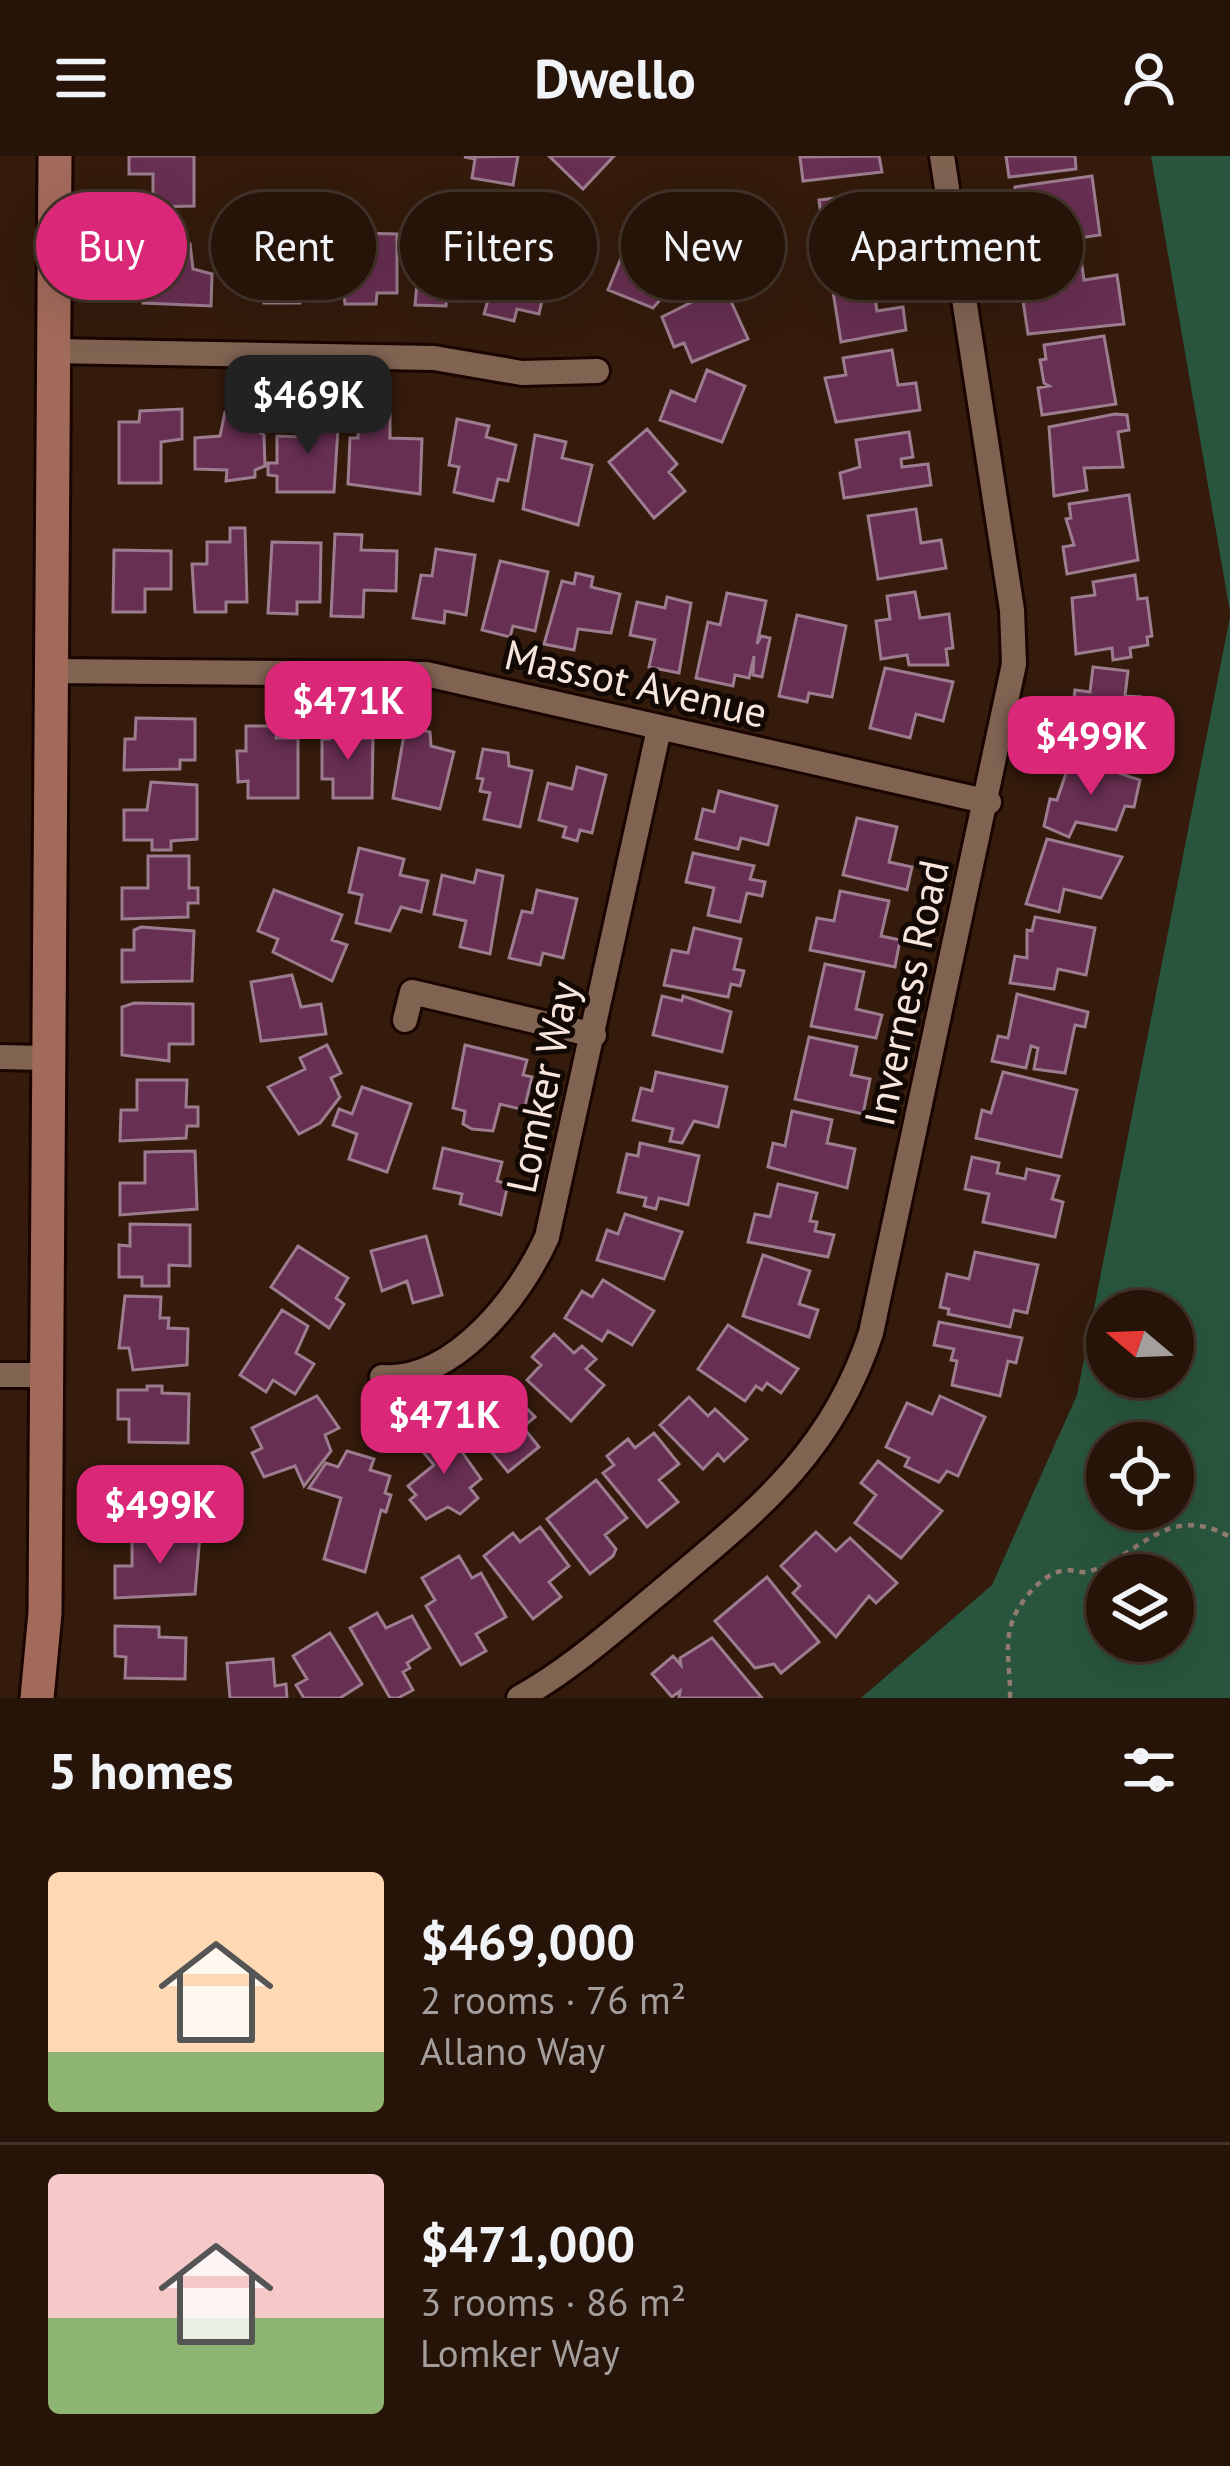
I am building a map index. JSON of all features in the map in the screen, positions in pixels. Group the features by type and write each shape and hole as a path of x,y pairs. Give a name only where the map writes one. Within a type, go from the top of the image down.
{"main road":[{"path":"37,1698 44,1612 47,671 55,156"}],"street":[{"name":"Inverness Road","path":"519,1698 561,1674 772,1498 838,1412 871,1333 988,802 1014,638 942,156"},
{"path":"52,351 434,358 522,373 597,371"},
{"name":"Massot Avenue","path":"47,671 426,674 988,802"},
{"name":"Lomker Way","path":"382,1377 409,1379 482,1332 526,1280 555,1214 659,728"},
{"path":"405,1019 412,992 594,1035"},
{"path":"0,1057 45,1058"},
{"path":"0,1375 46,1375"}],"path":[{"path":"1010,1698 1005,1640 1019,1608 1039,1581 1064,1570 1086,1572 1160,1531 1210,1526 1230,1537"}],"green space":[{"path":"1151,156 1230,156 1230,612"},
{"path":"1230,617 1230,1698 861,1698 992,1585 1077,1395 1086,1349 1086,1398 1194,1398 1194,1290 1098,1290"}],"building":[{"path":"129,156 194,156 194,206 187,206 187,192 153,192 153,174 129,174"},
{"path":"518,156 513,185 472,178 475,159 464,157"},
{"path":"549,156 614,156 583,189"},
{"path":"879,156 882,172 803,181 800,157"},
{"path":"1006,156 1075,156 1076,169 1009,177"},
{"path":"1092,176 1100,235 1083,237 1083,192 1015,192 1015,187"},
{"path":"376,233 397,234 397,293 377,293 376,304 345,304 345,300 376,300"},
{"path":"190,244 193,269 211,274 211,306 143,303 187,300"},
{"path":"621,258 621,295 608,290"},
{"path":"1083,273 1084,280 1117,275 1124,324 1028,334 1023,300 1083,300"},
{"path":"264,300 300,300 300,303"},
{"path":"415,300 446,300 446,306 415,305"},
{"path":"488,300 542,300 539,314 517,309 514,321 484,314"},
{"path":"633,300 660,300 653,308"},
{"path":"696,300 730,300 748,339 692,362 684,343 674,347 662,317"},
{"path":"834,300 875,300 877,311 903,307 906,330 841,342"},
{"path":"1104,336 1116,404 1042,415 1038,388 1049,386 1044,383 1040,360 1046,359 1044,345"},
{"path":"892,350 898,385 916,383 920,410 836,422 825,378 846,375 843,358"},
{"path":"707,370 745,386 722,442 660,420 671,391 695,401"},
{"path":"182,409 182,439 161,442 161,483 119,483 119,422 139,422 140,411"},
{"path":"225,412 259,412 264,421 259,432 264,435 265,466 255,470 255,477 226,481 227,470 195,469 195,438 220,436"},
{"path":"307,412 339,412 334,492 277,492 277,476 268,475 268,463 277,463 277,436 307,437"},
{"path":"359,413 390,414 390,438 422,439 420,494 348,484 350,438 358,438"},
{"path":"1127,415 1129,430 1118,432 1123,467 1084,468 1087,490 1054,496 1049,427"},
{"path":"457,419 489,426 486,437 516,445 508,481 498,479 493,501 454,492 459,467 449,465"},
{"path":"647,429 677,464 669,472 685,491 654,518 609,462"},
{"path":"909,432 913,457 901,459 902,467 928,464 931,485 844,498 840,473 860,467 856,440"},
{"path":"535,435 566,442 562,458 592,465 578,525 523,509"},
{"path":"1129,495 1138,560 1067,574 1063,547 1074,545 1066,519 1071,518 1069,504"},
{"path":"916,509 921,543 941,540 946,568 878,579 868,516"},
{"path":"230,528 245,528 247,602 226,602 226,612 195,612 192,564 207,564 207,542 230,542"},
{"path":"335,534 362,535 361,550 397,551 396,591 364,590 363,617 331,616"},
{"path":"272,542 321,543 320,602 297,602 297,614 268,613"},
{"path":"436,549 475,555 466,615 445,611 444,623 413,618 421,575 432,576"},
{"path":"114,550 171,551 171,589 145,589 145,612 113,612"},
{"path":"500,561 548,572 535,631 513,626 510,637 482,630"},
{"path":"576,573 593,577 591,587 620,594 611,633 578,629 574,650 544,644 562,581 574,584"},
{"path":"1135,575 1138,599 1147,598 1152,636 1147,637 1148,645 1130,648 1131,657 1113,660 1112,648 1076,654 1072,598 1095,595 1093,582"},
{"path":"915,592 920,618 949,614 953,648 946,649 948,665 909,665 907,655 881,659 876,621 890,619 887,596"},
{"path":"727,593 766,601 757,644 761,636 770,638 762,677 753,675 754,656 749,678 735,675 733,686 696,678 708,622 720,625"},
{"path":"667,597 691,603 679,673 649,667 655,640 630,635 637,602 665,608"},
{"path":"797,615 846,626 832,697 809,693 807,702 779,696"},
{"path":"1093,667 1128,671 1125,696 1141,697 1133,756 1096,752 1098,717 1072,714 1075,690 1090,692"},
{"path":"885,668 953,682 943,721 916,714 910,738 870,728"},
{"path":"136,718 195,719 195,760 180,760 180,769 124,770 125,739 135,739"},
{"path":"246,726 277,726 276,738 298,738 298,798 248,798 248,781 238,782 237,751 246,751"},
{"path":"331,726 353,726 353,738 373,738 372,798 333,798 333,779 322,779 322,739 330,739"},
{"path":"405,729 430,732 431,746 454,752 440,809 393,798"},
{"path":"483,749 508,753 509,766 532,771 520,827 484,819 490,793 480,791 483,779 477,778"},
{"path":"1070,761 1098,767 1099,761 1107,763 1106,769 1140,780 1134,807 1125,806 1116,830 1076,822 1069,837 1044,826 1050,799 1057,800"},
{"path":"577,767 606,775 592,833 580,830 577,841 563,837 566,827 539,820 548,783 572,789"},
{"path":"151,782 197,785 197,839 171,841 171,850 152,850 152,840 124,840 124,810 147,810"},
{"path":"719,791 777,806 768,845 741,838 738,849 696,839 703,809 714,812"},
{"path":"857,818 897,827 889,862 912,867 907,890 843,875"},
{"path":"1047,839 1122,857 1101,898 1064,889 1059,912 1026,904"},
{"path":"359,848 404,859 400,875 428,881 421,912 401,907 390,931 356,923 362,895 349,892"},
{"path":"693,853 754,866 750,879 765,882 762,896 747,893 740,922 708,915 714,888 686,882"},
{"path":"148,856 189,856 189,888 198,888 198,903 188,903 188,917 122,919 122,888 148,888"},
{"path":"477,870 503,876 490,954 460,947 466,921 434,914 442,875 474,883"},
{"path":"274,890 342,915 332,940 347,945 332,981 273,952 278,939 258,931"},
{"path":"537,890 577,899 563,958 543,953 540,965 509,958 522,911 532,913"},
{"path":"840,891 889,901 881,936 900,940 895,967 810,950 817,918 834,921"},
{"path":"1035,917 1095,928 1086,975 1058,969 1054,989 1010,983 1015,956 1027,958 1027,930 1032,931"},
{"path":"694,928 741,939 734,969 744,971 740,986 731,984 728,997 664,985 672,950 688,953"},
{"path":"134,930 194,931 192,981 122,982 122,950 134,950"},
{"path":"825,964 864,972 856,1009 882,1015 876,1038 811,1026"},
{"path":"292,975 301,1007 321,1004 326,1034 261,1041 251,982"},
{"path":"1017,994 1088,1012 1085,1027 1075,1025 1065,1073 1034,1069 1038,1048 1031,1046 1026,1068 992,1061 998,1036 1008,1038"},
{"path":"662,996 682,1001 683,996 731,1012 722,1052 653,1035"},
{"path":"193,1004 193,1044 169,1044 169,1061 122,1055 122,1007"},
{"path":"809,1037 857,1047 851,1075 870,1079 863,1114 795,1099"},
{"path":"327,1045 341,1073 331,1078 340,1097 320,1123 299,1134 268,1087 305,1069 300,1058"},
{"path":"465,1045 527,1060 523,1075 532,1077 524,1110 500,1104 493,1131 463,1124 465,1111 453,1108"},
{"path":"656,1072 727,1087 718,1127 694,1121 682,1143 670,1141 673,1129 633,1120 641,1088 652,1091"},
{"path":"1003,1072 1077,1090 1061,1157 976,1138 982,1110 991,1113"},
{"path":"137,1080 187,1080 186,1107 198,1107 198,1126 187,1126 186,1138 120,1141 121,1110 137,1110"},
{"path":"362,1087 411,1104 387,1172 349,1159 357,1134 333,1125 339,1109 352,1114"},
{"path":"792,1111 832,1120 827,1143 855,1149 847,1188 768,1167 773,1143 785,1146"},
{"path":"640,1143 699,1156 688,1205 659,1198 656,1209 644,1206 646,1198 618,1192 627,1154 638,1156"},
{"path":"443,1148 502,1162 497,1181 508,1184 501,1215 460,1204 462,1194 434,1188"},
{"path":"195,1151 197,1209 120,1215 120,1183 145,1183 145,1152"},
{"path":"972,1157 999,1163 997,1173 1025,1179 1027,1169 1059,1176 1052,1199 1063,1202 1055,1237 983,1222 989,1194 965,1189"},
{"path":"778,1184 817,1193 810,1221 817,1222 815,1231 834,1235 828,1257 748,1242 755,1214 770,1217"},
{"path":"625,1214 682,1232 664,1279 597,1260 607,1230 618,1234"},
{"path":"130,1224 190,1225 190,1266 169,1265 169,1286 142,1286 142,1277 119,1277 119,1245 130,1246"},
{"path":"426,1236 442,1295 413,1303 407,1281 382,1291 371,1251"},
{"path":"298,1246 348,1278 336,1298 344,1304 329,1328 271,1287"},
{"path":"975,1252 1038,1265 1027,1313 1014,1310 1010,1327 948,1314 949,1309 940,1307 947,1274 969,1279"},
{"path":"763,1255 810,1271 799,1304 818,1310 809,1337 743,1316"},
{"path":"603,1280 654,1311 632,1345 608,1331 602,1341 565,1318 582,1291 592,1297"},
{"path":"125,1296 161,1297 160,1318 169,1318 168,1328 188,1329 187,1365 133,1370 129,1348 119,1348"},
{"path":"282,1310 308,1326 296,1353 314,1364 295,1394 273,1380 266,1392 240,1375"},
{"path":"939,1322 1022,1338 1016,1363 1008,1361 1000,1396 952,1385 957,1361 951,1360 954,1349 934,1345"},
{"path":"728,1325 798,1369 781,1393 767,1383 762,1390 756,1386 745,1401 698,1369"},
{"path":"554,1334 574,1353 582,1346 596,1359 586,1369 604,1385 571,1421 527,1380 541,1365 532,1357"},
{"path":"503,1384 535,1417 523,1427 539,1447 508,1472 470,1426 487,1413 479,1404"},
{"path":"147,1386 162,1386 162,1393 189,1394 188,1443 129,1442 129,1419 118,1419 118,1390 147,1390"},
{"path":"317,1396 339,1428 325,1435 331,1451 304,1486 295,1466 264,1477 252,1453 262,1448 252,1428"},
{"path":"940,1396 985,1417 958,1476 947,1471 939,1482 905,1466 909,1458 886,1447 907,1403 932,1414"},
{"path":"689,1397 708,1416 715,1409 747,1439 724,1461 718,1454 703,1469 660,1425"},
{"path":"443,1425 481,1479 470,1488 478,1498 460,1514 448,1507 426,1519 410,1500 416,1495 408,1486 434,1465 418,1446"},
{"path":"654,1433 679,1464 659,1480 678,1502 647,1527 603,1473 614,1465 607,1456 628,1439 635,1448"},
{"path":"347,1451 374,1459 370,1470 390,1476 385,1493 391,1495 386,1512 381,1510 365,1572 324,1559 341,1498 309,1488 326,1463 338,1467"},
{"path":"878,1461 942,1511 901,1558 855,1523 876,1495 861,1483"},
{"path":"117,1468 167,1469 167,1480 188,1481 188,1521 128,1520 128,1500 117,1500"},
{"path":"596,1480 627,1518 605,1535 616,1549 613,1556 590,1574 547,1519"},
{"path":"540,1527 569,1566 549,1582 561,1597 533,1619 484,1556 513,1533 520,1542"},
{"path":"816,1532 836,1551 850,1538 897,1583 876,1603 869,1596 836,1637 793,1593 800,1586 781,1566"},
{"path":"132,1535 200,1535 195,1594 115,1598 115,1566 132,1566"},
{"path":"459,1556 472,1578 481,1573 506,1617 476,1634 486,1651 461,1665 426,1606 435,1600 422,1578"},
{"path":"767,1577 819,1642 781,1673 774,1664 755,1668 715,1621"},
{"path":"377,1613 386,1628 412,1616 430,1648 407,1663 410,1668 403,1672 413,1690 398,1698 390,1698 350,1628"},
{"path":"115,1626 159,1627 159,1637 186,1638 185,1679 125,1678 126,1657 115,1656"},
{"path":"330,1633 362,1684 340,1698 304,1698 296,1685 307,1679 293,1656"},
{"path":"712,1638 762,1698 679,1698 680,1691 672,1697 652,1674 673,1656 681,1665 680,1658"},
{"path":"273,1659 275,1686 286,1684 287,1698 230,1698 227,1663"}]}
